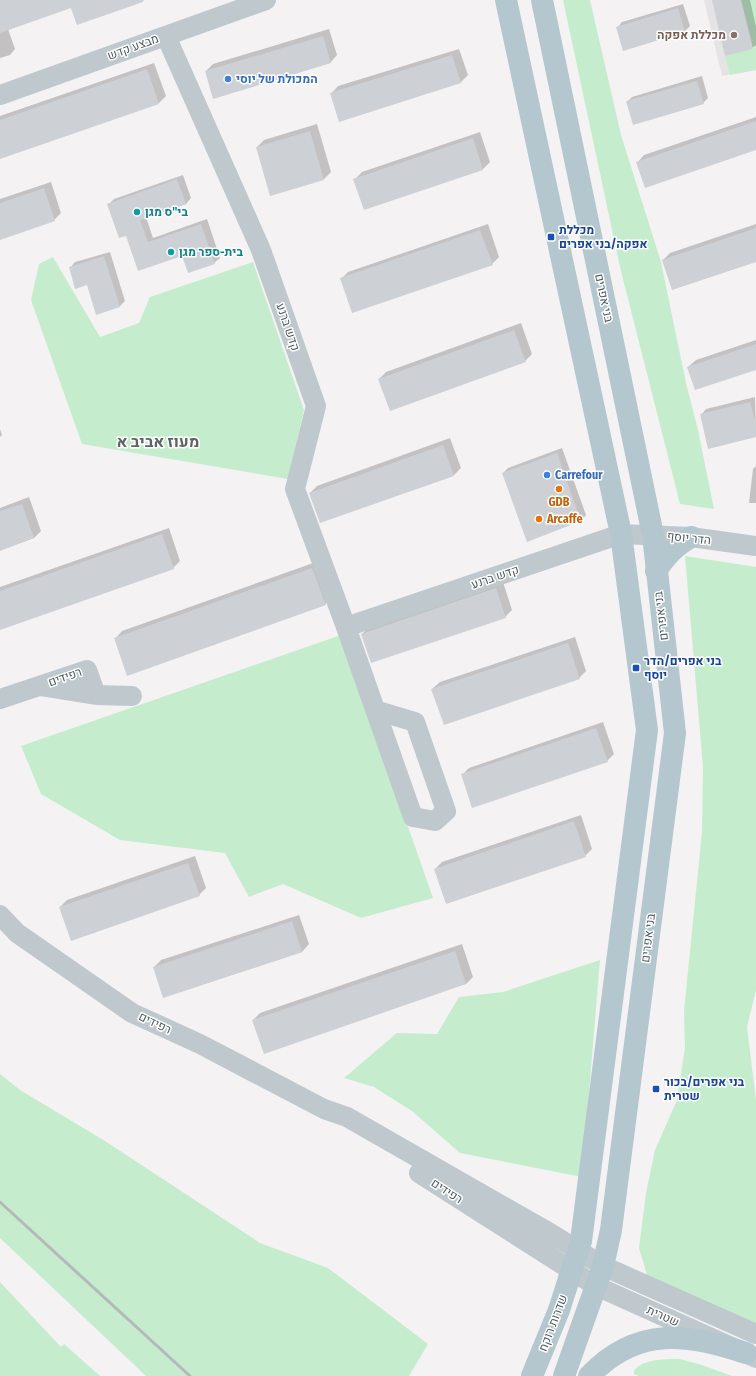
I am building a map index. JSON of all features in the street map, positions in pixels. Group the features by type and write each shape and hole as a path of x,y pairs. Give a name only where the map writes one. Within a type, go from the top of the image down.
{"main road":[{"path":"506,0 621,534 647,730 584,1222 575,1260"},
{"name":"בני אפרים","path":"542,0 653,535 675,733 611,1230 600,1276"},
{"path":"656,572 665,557 675,546 691,537"},
{"name":"שדרות רוקח","path":"532,1376 559,1310 575,1260"},
{"path":"564,1376 600,1276"},
{"path":"589,1376 601,1364 624,1350 645,1342 662,1338 679,1337 698,1339 719,1344 751,1355"}],"street":[{"name":"מבצע קדש","path":"0,95 266,0"},
{"name":"קדש ברנע","path":"166,36 261,250 316,406 295,489 346,627 375,710 413,817 435,821 446,811 415,722 375,710"},
{"name":"קדש ברנע","path":"346,627 621,534"},
{"name":"הדר יוסף","path":"621,534 691,537 756,546"},
{"name":"רפידים","path":"0,699 87,670 96,695 132,696"},
{"name":"רפידים","path":"0,915 17,933 132,1013 200,1044 324,1109 341,1123 527,1242 575,1260"},
{"name":"שטרית","path":"575,1260 600,1276 751,1355"},
{"name":"שטרית","path":"600,1276 756,1334"}],"shaded area":[{"name":"מכללת אפקה","path":"704,0 756,0 756,70 722,76"}],"green space":[{"path":"563,0 590,0 621,135 661,262 714,509 680,504 620,267"},
{"path":"742,0 756,0 756,70 730,75 725,56 754,49"},
{"path":"53,257 100,337 139,323 150,297 253,262 304,410 288,479 82,444 31,300 39,264"},
{"path":"685,556 756,567 756,990 747,1027 756,1100 756,1325 648,1278 639,1248 646,1193 655,1150 677,1100 685,1048 684,1011 702,832 703,767"},
{"path":"341,635 433,898 361,918 283,884 249,897 225,853 120,840 41,794 21,746"},
{"path":"600,960 582,1177 460,1153 412,1111 374,1087 344,1078 397,1033 437,1034 459,997 503,992"},
{"path":"0,1074 20,1090 105,1141 260,1243 328,1268 428,1344 409,1376 146,1376 0,1238"},
{"path":"0,1282 61,1347 64,1344 100,1376 0,1376"},
{"path":"679,1359 699,1364 732,1376 638,1376 634,1374 637,1367 654,1360"}],"building":[{"path":"0,0 143,0 143,2 77,25 71,8 0,33"},
{"path":"712,0 741,0 753,49 725,56"},
{"path":"678,8 685,32 623,51 616,27"},
{"path":"323,36 331,63 213,99 205,71"},
{"path":"452,55 461,83 339,122 330,93"},
{"path":"147,69 159,104 0,159 0,120"},
{"path":"697,81 704,104 633,125 626,101"},
{"path":"756,121 756,150 645,188 636,162"},
{"path":"310,131 324,180 270,196 256,147"},
{"path":"473,138 483,170 364,210 353,179"},
{"path":"177,179 186,204 140,220 148,242 201,224 215,264 188,273 182,256 138,271 126,236 119,238 107,204"},
{"path":"44,188 55,221 0,240 0,203"},
{"path":"756,228 756,262 672,290 662,260"},
{"path":"480,230 493,265 352,313 340,278"},
{"path":"104,256 120,307 96,315 87,285 75,289 69,267"},
{"path":"514,330 526,362 390,411 378,379"},
{"path":"756,344 756,370 695,390 687,367"},
{"path":"750,402 756,424 756,437 708,449 700,414"},
{"path":"443,445 454,476 320,523 309,493"},
{"path":"557,453 581,521 527,542 502,473"},
{"path":"22,504 34,538 0,551 0,511"},
{"path":"162,534 174,569 0,630 0,591"},
{"path":"312,568 326,605 127,676 114,638"},
{"path":"496,588 506,618 371,663 361,634"},
{"path":"568,643 580,679 444,725 431,689"},
{"path":"596,728 608,762 472,808 461,774"},
{"path":"574,821 586,857 446,904 434,869"},
{"path":"188,863 200,896 71,941 59,907"},
{"path":"292,921 302,952 163,998 153,967"},
{"path":"455,951 466,984 264,1054 252,1020"}],"railway":[{"path":"0,1202 190,1376"}],"place":[{"name":"מכללת אפקה","path":"734,35"},
{"name":"המכולת של יוסי","path":"228,79"},
{"name":"בי\"ס מגן","path":"137,212"},
{"name":"מכללת אפקה/בני אפרים","path":"551,237"},
{"name":"בית-ספר מגן","path":"171,252"},
{"name":"Carrefour","path":"547,475"},
{"name":"GDB","path":"559,489"},
{"name":"Arcaffe","path":"539,519"},
{"name":"בני אפרים/הדר יוסף","path":"636,668"},
{"name":"בני אפרים/בכור שטרית","path":"656,1089"}],"district":[{"name":"מעוז אביב א","path":"158,441"}]}
